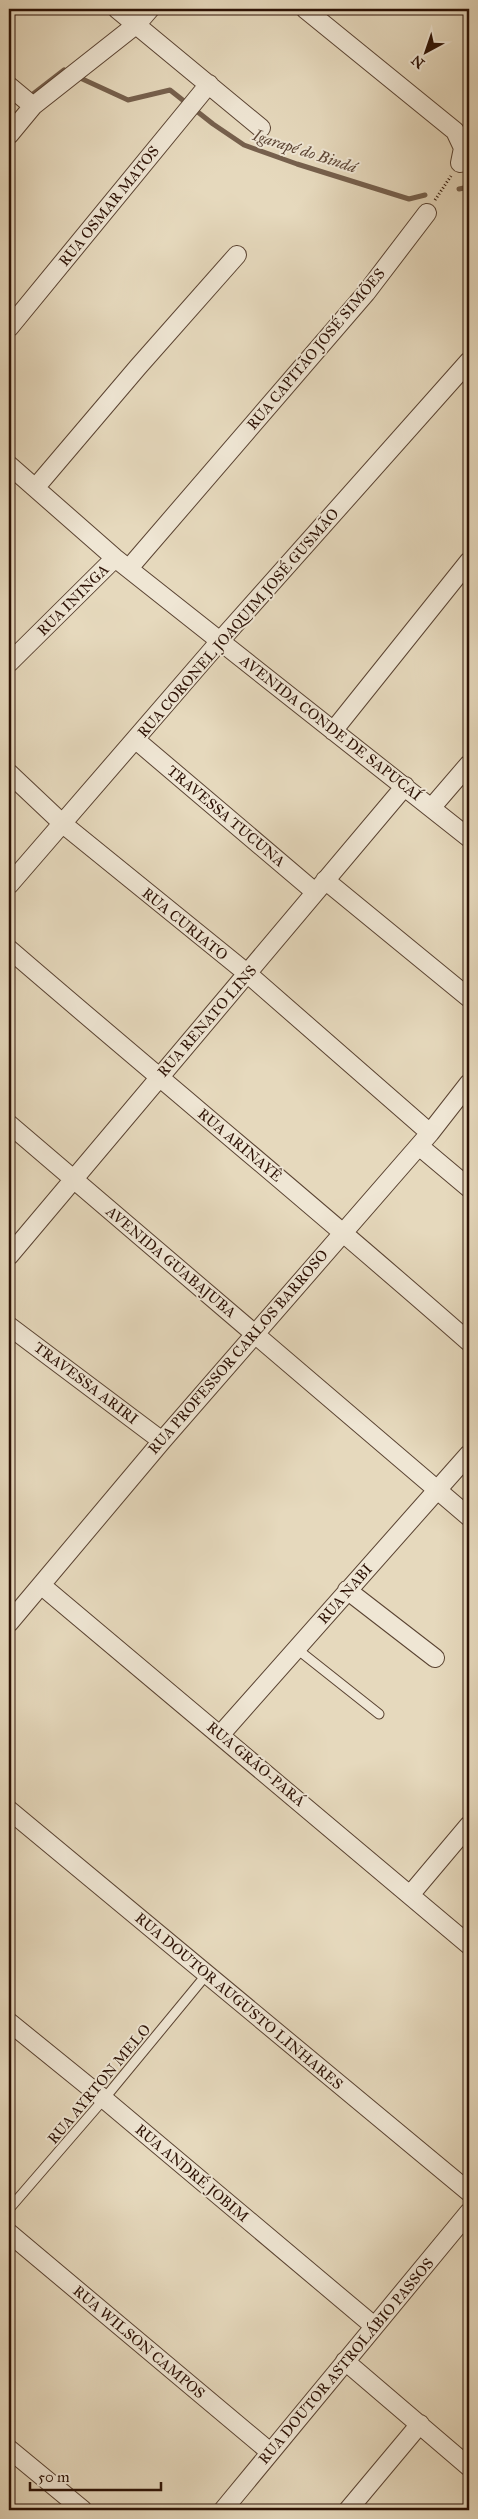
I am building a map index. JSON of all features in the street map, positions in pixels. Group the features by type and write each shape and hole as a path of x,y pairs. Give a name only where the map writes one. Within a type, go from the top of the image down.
{"street":[{"path":"117,9 261,128"},
{"path":"9,135 33,106 137,24 150,9"},
{"path":"306,9 455,131 463,148 460,163"},
{"name":"RUA OSMAR MATOS","path":"9,328 208,85"},
{"path":"9,86 33,106"},
{"name":"RUA CAPITÃO JOSÉ SIMÕES","path":"123,562 366,293 427,213"},
{"path":"36,487 138,367 237,256"},
{"name":"RUA CORONEL JOAQUIM JOSÉ GUSMÃO","path":"9,886 220,642 469,361"},
{"name":"AVENIDA CONDE DE SAPUCAÍ","path":"11,471 36,487 220,642 469,838"},
{"path":"333,731 469,561"},
{"name":"RUA ININGA","path":"9,664 123,562"},
{"name":"TRAVESSA TUCUNA","path":"136,740 320,886 469,998"},
{"path":"432,807 469,764"},
{"name":"RUA CURIATO","path":"9,773 63,824 248,974 424,1139 469,1188"},
{"name":"RUA RENATO LINS","path":"9,1256 405,786"},
{"name":"RUA ARINAYÊ","path":"9,949 158,1078 343,1231 469,1342"},
{"name":"RUA PROFESSOR CARLOS BARROSO","path":"9,1623 162,1441 424,1139 469,1083"},
{"name":"AVENIDA GUABAJUBA","path":"9,1124 469,1517"},
{"name":"TRAVESSA ARIRI","path":"9,1326 162,1441"},
{"name":"RUA NABI","path":"221,1734 469,1454"},
{"name":"RUA GRÃO-PARÁ","path":"41,1585 221,1734 469,1945"},
{"path":"347,1590 435,1658"},
{"name":"RUA DOUTOR AUGUSTO LINHARES","path":"9,1810 469,2192"},
{"path":"410,1895 469,1825"},
{"name":"RUA ANDRÉ JOBIM","path":"9,2022 104,2099 374,2326"},
{"name":"RUA DOUTOR ASTROLÁBIO PASSOS","path":"223,2510 469,2212"},
{"name":"RUA WILSON CAMPOS","path":"9,2233 270,2452"},
{"path":"345,2361 469,2467"},
{"path":"348,2510 420,2424"},
{"path":"9,2449 83,2510"}],"lane":[{"path":"297,1649 379,1714"},
{"name":"RUA AYRTON MELO","path":"9,2209 104,2099 207,1974"}],"path":[{"path":"427,213 460,163"}],"waterway":[{"name":"Igarapé do Bindá","path":"33,94 64,70"},
{"name":"Igarapé do Bindá","path":"78,77 128,100 170,90 213,124 244,145 297,164 409,199 425,195"},
{"name":"Igarapé do Bindá","path":"459,189 469,187"}]}
